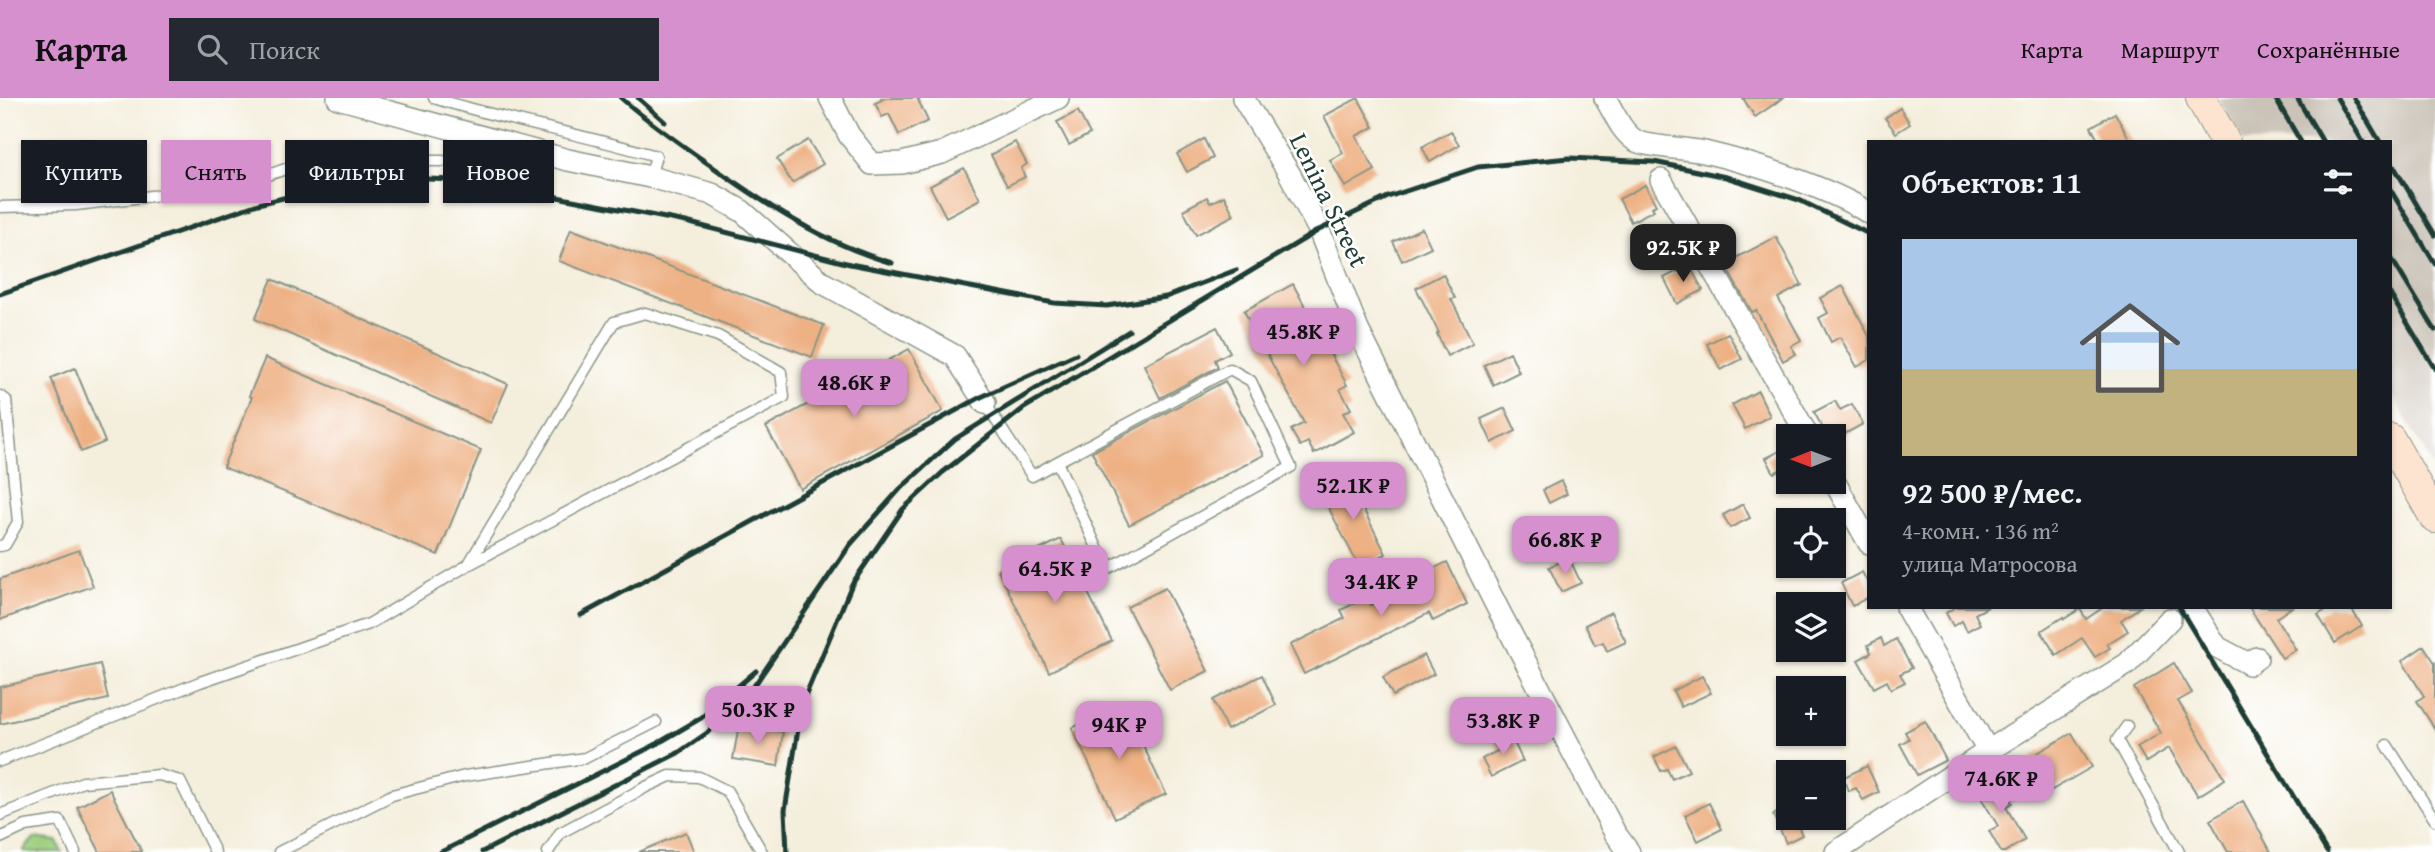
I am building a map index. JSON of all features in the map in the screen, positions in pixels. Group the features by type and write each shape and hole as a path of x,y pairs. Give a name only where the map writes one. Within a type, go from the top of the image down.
{"main road":[{"path":"2201,98 2224,140"},
{"path":"2392,443 2435,518"}],"street":[{"path":"338,98 568,160 650,177 712,194 742,211 822,283 955,356 985,403"},
{"path":"830,98 849,135 872,164 902,163 942,153 1058,98"},
{"name":"Lenina Street","path":"1243,98 1289,173 1319,230 1358,330 1498,610 1615,833 1629,852"},
{"path":"1605,98 1625,131 1637,143 1705,153 1758,168 1848,200 1867,212"},
{"path":"1661,180 1801,424"},
{"path":"1841,494 1867,539"},
{"path":"1907,609 1988,751"},
{"path":"2193,609 2217,647 2249,664 2257,658"},
{"path":"1836,852 1988,751 2127,664 2170,619"}],"lane":[{"path":"434,98 482,113 613,143 656,156 650,177"},
{"path":"0,207 76,205 236,186 312,160 443,161"},
{"path":"0,761 200,682 369,624 468,565 784,397 781,372 718,337 645,313 614,323 468,565"},
{"path":"985,403 1032,476 1057,462 1230,369 1251,381 1291,467 1107,569 1057,462"},
{"path":"0,396 6,400 18,522 5,545 0,546"},
{"path":"279,852 392,795 464,776 585,758 656,722"},
{"path":"2127,726 2117,740 2179,852"},
{"path":"2387,745 2435,820"},
{"path":"0,815 83,782 159,775 180,781 215,852"},
{"path":"548,852 560,833 670,776 699,777 727,791 762,852"},
{"path":"0,838 26,826 60,821 75,852"}],"shaded area":[{"path":"2218,98 2435,98 2435,470 2392,395 2392,140 2243,140"}],"green space":[{"path":"34,838 57,841 62,852 25,852"}],"building":[{"path":"881,98 922,98 918,100 928,121 899,135 889,114 882,117 875,103 882,100"},
{"path":"1358,98 1374,127 1356,136 1375,170 1345,187 1330,160 1343,153 1324,116"},
{"path":"1743,98 1783,98 1755,117"},
{"path":"1900,108 1910,124 1896,133 1885,118"},
{"path":"1078,111 1090,134 1069,145 1057,122"},
{"path":"2115,113 2130,140 2098,140 2091,127"},
{"path":"1451,131 1459,145 1430,162 1422,147"},
{"path":"1204,139 1213,158 1187,172 1177,154"},
{"path":"808,140 823,164 792,183 777,159"},
{"path":"1015,142 1027,164 1021,168 1025,177 1007,186 991,155"},
{"path":"964,168 980,199 946,217 930,186"},
{"path":"1645,185 1656,205 1652,207 1654,210 1631,222 1619,199"},
{"path":"1224,196 1234,215 1196,235 1183,210 1207,197 1210,203"},
{"path":"1422,228 1431,247 1402,261 1393,242"},
{"path":"571,229 824,325 812,357 559,261"},
{"path":"1776,237 1802,285 1778,298 1801,340 1791,346 1796,354 1783,361 1756,310 1752,312 1724,264"},
{"path":"1689,265 1703,290 1677,304 1664,278"},
{"path":"1443,274 1455,298 1451,299 1473,343 1447,356 1437,334 1439,333 1416,288"},
{"path":"272,279 508,384 491,423 255,319"},
{"path":"1293,284 1347,385 1340,389 1351,409 1343,413 1354,432 1314,454 1308,442 1300,446 1291,430 1304,423 1244,311"},
{"path":"1843,286 1867,332 1867,361 1857,367 1840,337 1831,342 1819,318 1828,313 1820,298"},
{"path":"1217,327 1230,352 1215,360 1218,367 1160,398 1144,365"},
{"path":"1728,333 1742,359 1721,370 1707,344"},
{"path":"909,349 943,411 800,489 766,427"},
{"path":"1510,352 1519,372 1493,385 1484,365"},
{"path":"265,358 481,450 438,555 223,467"},
{"path":"75,368 105,442 81,452 51,378"},
{"path":"1225,381 1264,455 1129,525 1092,452"},
{"path":"1758,391 1770,416 1745,429 1732,405"},
{"path":"1835,401 1840,410 1852,404 1863,424 1846,433 1846,424 1820,424 1814,412"},
{"path":"1505,408 1516,431 1492,443 1481,419"},
{"path":"1776,453 1776,472 1774,473 1766,458"},
{"path":"1347,477 1386,554 1359,567 1320,491"},
{"path":"1561,481 1567,494 1549,503 1543,490"},
{"path":"1743,504 1750,518 1730,528 1723,515"},
{"path":"1061,539 1112,641 1049,672 998,570"},
{"path":"79,550 93,586 0,620 0,579"},
{"path":"1564,560 1567,566 1572,564 1581,583 1561,592 1549,567"},
{"path":"1447,562 1467,604 1433,621 1429,613 1304,674 1290,645 1345,618 1341,610 1367,597 1371,605 1415,584 1412,579"},
{"path":"1862,572 1867,581 1867,598 1852,606 1841,583"},
{"path":"1165,588 1208,671 1170,690 1127,607"},
{"path":"1952,609 1984,609 1975,614 1980,624 1967,631 1962,621 1953,626 1946,613"},
{"path":"2080,609 2086,619 2101,609 2137,609 2121,620 2128,631 2107,644 2110,648 2095,657 2082,638 2056,655 2041,631"},
{"path":"2250,609 2289,609 2276,618 2296,650 2282,658"},
{"path":"2327,609 2351,609 2362,626 2335,643 2318,615"},
{"path":"1611,612 1626,642 1607,651 1603,642 1595,645 1585,625"},
{"path":"1881,638 1884,646 1896,639 1912,668 1900,674 1905,682 1891,689 1887,681 1874,688 1858,660 1871,653 1868,645"},
{"path":"2424,646 2435,663 2435,729 2417,701 2424,696 2402,661"},
{"path":"1424,655 1434,674 1393,696 1383,677"},
{"path":"2174,663 2192,693 2178,701 2225,779 2198,796 2169,748 2146,762 2137,747 2161,733 2134,688"},
{"path":"100,664 108,699 0,724 0,687"},
{"path":"1262,675 1276,705 1227,730 1213,700"},
{"path":"1702,676 1711,693 1681,707 1673,691"},
{"path":"1123,703 1166,794 1115,818 1072,728"},
{"path":"1925,721 1946,760 1917,775 1900,744 1909,739 1905,732"},
{"path":"739,725 783,732 778,766 733,759"},
{"path":"2072,733 2092,767 2052,790 2032,756"},
{"path":"1510,734 1523,761 1491,777 1482,759 1499,750 1495,741"},
{"path":"1676,746 1689,771 1672,779 1667,769 1661,771 1654,757"},
{"path":"1867,766 1879,792 1863,800 1856,788 1849,791 1846,776"},
{"path":"1997,777 2012,803 2006,807 2025,840 2005,852 2001,852 1989,831 1998,826 1976,789"},
{"path":"110,790 142,852 100,852 77,807"},
{"path":"2243,801 2271,852 2228,852 2210,820"},
{"path":"1709,803 1722,829 1698,841 1685,815"},
{"path":"1780,830 1800,830 1802,835 1786,843"},
{"path":"686,832 694,852 639,852"}],"railway":[{"path":"621,98 672,138 770,206 817,233 866,255 892,263"},
{"path":"638,98 665,122"},
{"path":"2275,98 2300,140"},
{"path":"2297,98 2322,140"},
{"path":"2337,98 2362,140"},
{"path":"2354,98 2379,140"},
{"path":"787,852 785,810 802,704 852,584 903,509 942,473 1024,408 1319,230 1388,197 1478,167 1569,158 1654,162 1726,177 1799,200 1867,233"},
{"path":"2392,163 2435,235"},
{"path":"0,294 258,204 321,189 400,178 456,180 526,191 686,222 850,264 1054,303 1107,306 1166,297 1236,270"},
{"path":"2392,192 2435,264"},
{"path":"2392,259 2435,330"},
{"path":"2392,297 2435,369"},
{"path":"482,852 678,753 707,733 750,692 850,545 900,489 955,439 1129,331"},
{"path":"581,615 981,397 1076,354"},
{"path":"2180,609 2327,852"},
{"path":"441,852 655,745 701,718 756,671"}]}
